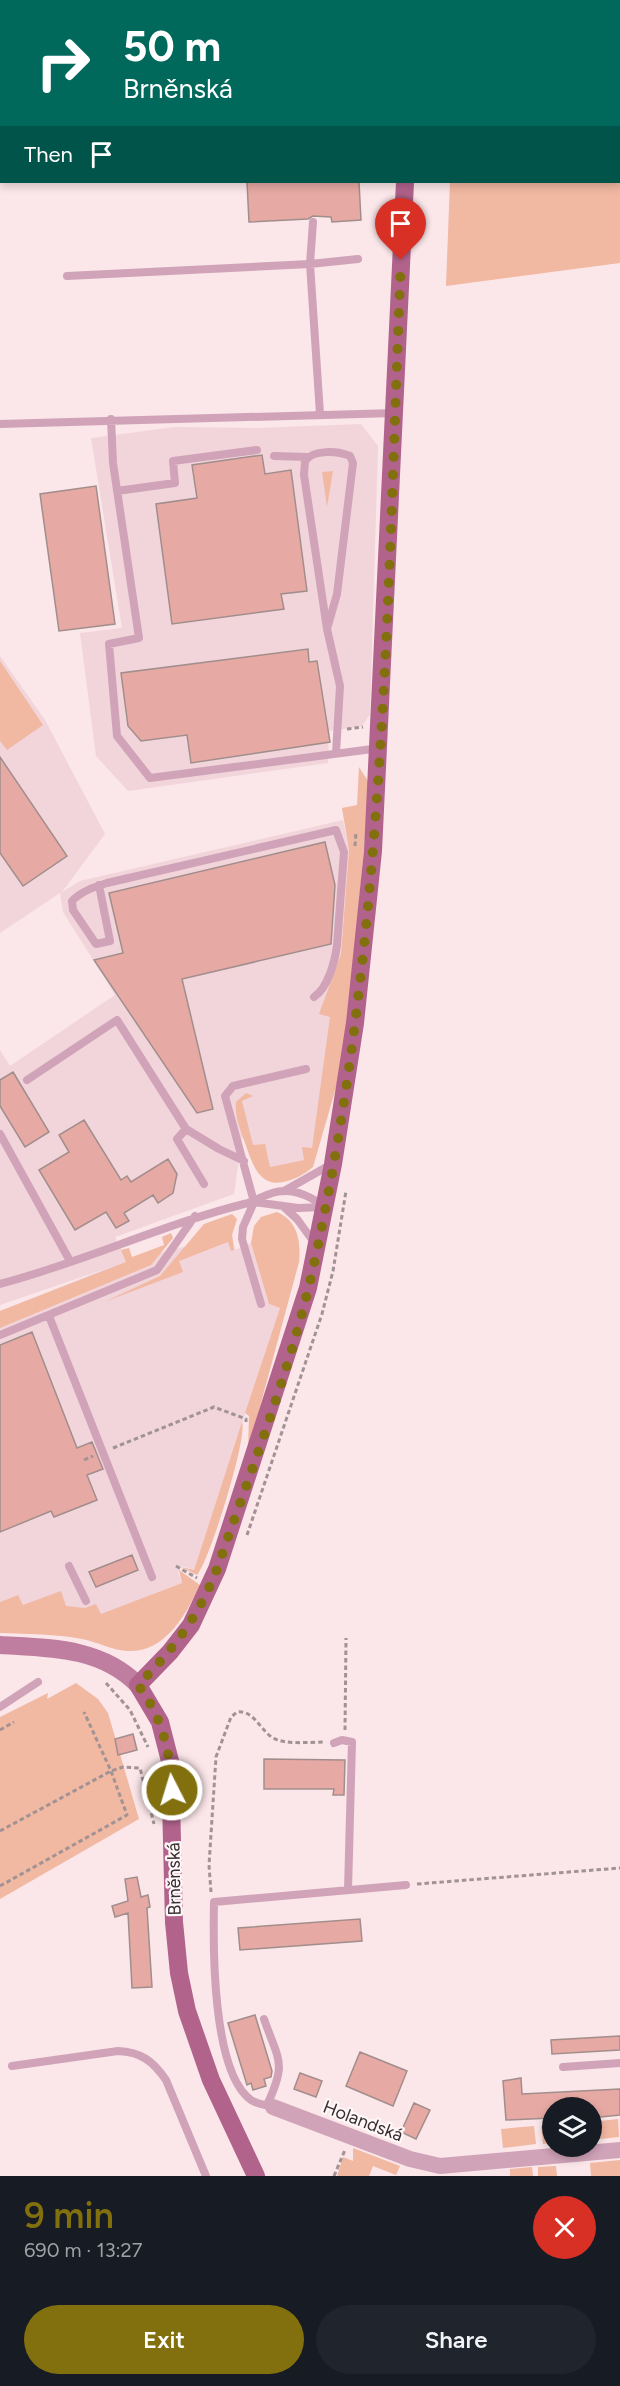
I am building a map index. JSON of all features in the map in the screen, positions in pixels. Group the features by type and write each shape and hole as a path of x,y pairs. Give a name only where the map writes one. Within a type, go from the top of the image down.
{"main road":[{"path":"0,1645 64,1650 94,1657 114,1666 138,1685 180,1640 211,1586 286,1362 317,1247 325,1207 363,964 380,748 405,183"},
{"name":"Brněnská","path":"138,1685 160,1722 170,1761 174,1922 187,2011 211,2080 256,2176"}],"street":[{"name":"Holandská","path":"270,2106 441,2171 620,2150"}],"lane":[{"path":"313,222 310,264 320,414"},
{"path":"67,276 310,264 358,259"},
{"path":"0,424 111,419 395,413"},
{"path":"111,419 117,491 139,638 109,644 117,736 150,778 380,748"},
{"path":"117,491 175,483 173,461 257,450"},
{"path":"274,456 307,457 340,452 350,456 353,463 337,594 327,629"},
{"path":"307,457 304,475 327,629 340,686 336,753"},
{"path":"99,885 110,941 96,944 73,910 72,901 79,894 99,885 336,830 344,852 336,951 321,993 314,997"},
{"path":"27,1080 117,1020 186,1129 244,1161"},
{"path":"261,1304 242,1239 243,1227 254,1202 244,1161 231,1127 225,1096 233,1086 306,1069"},
{"path":"186,1129 177,1139 204,1184"},
{"path":"0,1134 70,1261"},
{"path":"0,1284 195,1216 254,1202 283,1191 333,1164"},
{"path":"283,1191 301,1194 325,1207"},
{"path":"254,1202 284,1207 325,1207"},
{"path":"284,1207 297,1219 317,1247"},
{"path":"0,1335 157,1270 195,1216"},
{"path":"49,1316 152,1577"},
{"path":"69,1566 86,1601"},
{"path":"0,1707 38,1682"},
{"path":"334,1743 352,1742 348,1890"},
{"path":"264,2019 280,2065 279,2079 270,2106 251,2100 241,2089 232,2069 216,2012 214,1902 406,1885"},
{"path":"12,2066 118,2051 133,2052 145,2057 157,2066 166,2080 206,2176"},
{"path":"563,2067 620,2063"}],"path":[{"path":"340,730 363,728"},
{"path":"84,1460 214,1407 246,1419 245,1430"},
{"path":"176,1566 211,1586"},
{"path":"345,1741 346,1638"},
{"path":"98,1679 116,1692 130,1710 141,1728 150,1756"},
{"path":"0,1886 127,1815 111,1771 84,1712"},
{"path":"214,1902 210,1886 209,1865 216,1757 231,1716 237,1712 248,1713 268,1734 278,1740 334,1743"},
{"path":"0,1730 14,1722"},
{"path":"0,1831 111,1771 123,1767 140,1768 156,1829 156,1809"},
{"path":"406,1885 620,1868"},
{"path":"334,2176 350,2137"}],"shaded area":[{"path":"450,183 620,183 620,263 446,286"},
{"path":"361,424 378,446 370,714 362,726 329,731 328,763 128,791 96,756 80,633 122,628 91,438 175,427 258,428"},
{"path":"333,471 327,507 322,472"},
{"path":"0,656 45,720 105,834 62,892 80,881 343,820 349,850 341,954 312,1148 304,1160 270,1167 242,1137 234,1194 115,1237 127,1261 232,1235 235,1250 251,1243 269,1304 280,1308 194,1570 182,1566 178,1572 182,1583 100,1615 85,1608 22,1605 18,1595 0,1602 0,1311 108,1268 0,1305 0,1050 10,1066 115,995 63,912 60,893 0,933"},
{"path":"0,661 43,725 7,750 0,741"},
{"path":"359,767 370,784 348,1022 337,1084 313,1167 295,1178 275,1183 262,1177 254,1165 238,1123 236,1102 246,1093 253,1096 242,1101 253,1145 265,1144 270,1167 304,1160 302,1147 312,1148 330,1017 319,1014 341,954 349,850 342,808 357,805"},
{"path":"277,1212 290,1221 297,1233 299,1262 248,1451 249,1416 245,1413 280,1308 269,1304 251,1243 254,1226 261,1217"},
{"path":"232,1214 237,1219 232,1235 234,1250 231,1251 228,1242 179,1261 183,1272 104,1302 160,1276 204,1224"},
{"path":"171,1233 173,1238 151,1265 0,1328 0,1311 126,1262 121,1250 129,1248 132,1257 164,1245 162,1237"},
{"path":"242,1422 234,1474 210,1548 197,1575 181,1567 194,1570"},
{"path":"179,1570 200,1585 173,1630 153,1646 127,1651 88,1640 62,1636 0,1633 0,1602 18,1595 23,1605 61,1591 66,1606 85,1608 96,1604 101,1614 182,1583"},
{"path":"76,1683 98,1699 108,1713 139,1819 0,1899 0,1717 48,1693 47,1699"},
{"path":"618,2119 619,2137 602,2139 602,2121"},
{"path":"534,2126 536,2144 503,2148 501,2129"},
{"path":"353,2148 400,2166 396,2175 373,2166 369,2176 337,2176 343,2157 353,2161"},
{"path":"620,2160 620,2176 591,2176 590,2163"},
{"path":"556,2166 557,2176 538,2176 538,2167"},
{"path":"532,2167 533,2176 510,2176 510,2169"}],"building":[{"path":"247,183 359,183 361,220 332,222 331,217 313,216 308,219 249,222"},
{"path":"262,455 265,474 291,470 307,591 281,594 284,609 172,624 156,504 197,498 192,465"},
{"path":"96,486 115,624 59,631 40,494"},
{"path":"308,649 309,662 317,661 330,742 191,763 187,735 141,741 128,726 121,673"},
{"path":"0,757 67,856 23,886 0,853"},
{"path":"325,842 335,885 331,944 182,979 213,1109 197,1113 94,960 123,953 109,893"},
{"path":"13,1072 49,1132 25,1147 0,1106 0,1080"},
{"path":"84,1120 121,1180 127,1176 131,1182 168,1159 177,1174 173,1193 158,1203 153,1195 124,1213 129,1221 116,1228 106,1212 75,1230 39,1170 69,1152 59,1135"},
{"path":"32,1332 77,1448 92,1442 103,1469 87,1475 97,1500 54,1517 51,1511 0,1532 0,1345"},
{"path":"132,1555 138,1570 96,1587 89,1572"},
{"path":"133,1734 137,1750 118,1755 115,1739"},
{"path":"264,1759 345,1760 344,1795 333,1795 334,1789 264,1789"},
{"path":"137,1877 141,1897 148,1895 150,1907 147,1908 152,1987 132,1988 128,1913 115,1917 112,1906 128,1901 125,1879"},
{"path":"360,1919 362,1941 240,1950 238,1928"},
{"path":"255,2015 272,2071 271,2077 264,2079 266,2086 253,2090 251,2083 247,2085 228,2023"},
{"path":"620,2036 620,2050 552,2054 551,2040"},
{"path":"360,2052 407,2071 393,2106 346,2086"},
{"path":"300,2073 322,2081 316,2097 294,2089"},
{"path":"521,2078 522,2094 620,2089 620,2115 602,2117 602,2097 542,2097 542,2118 506,2120 503,2081"},
{"path":"414,2103 430,2110 416,2139 401,2132"}],"route":[{"path":"172,1790 170,1761 164,1733 154,1709 138,1685 180,1640 206,1597 217,1569 286,1362 308,1288 325,1207 350,1062 363,964 380,748 401,260"}]}
